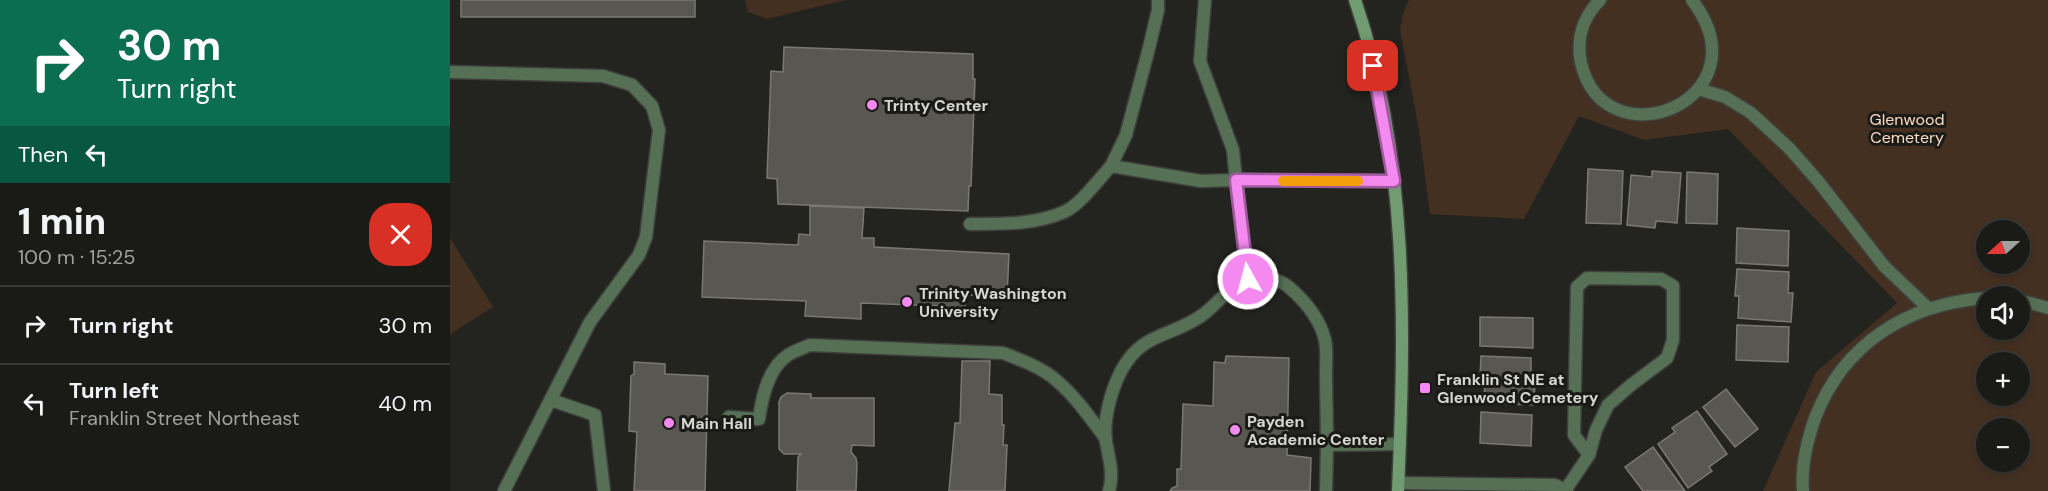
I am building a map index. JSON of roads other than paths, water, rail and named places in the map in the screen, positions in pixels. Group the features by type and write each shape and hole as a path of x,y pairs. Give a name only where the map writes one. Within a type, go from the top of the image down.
{"street":[{"path":"1359,3 1394,181 1400,245 1403,319 1398,487"}],"lane":[{"path":"970,224 1020,224 1065,212 1089,191 1111,166 1126,135 1149,48 1158,10 1158,0"},
{"path":"1205,0 1200,61 1233,150 1248,279"},
{"path":"1600,0 1591,9 1581,30 1579,52 1584,75 1597,94 1615,108 1637,114 1660,114 1681,105 1698,89 1708,72 1712,53 1711,34 1704,16 1692,0"},
{"path":"450,72 603,76 632,85 652,106 659,130 646,237 639,255 590,322 504,491"},
{"path":"1698,89 1725,97 1751,113 1789,148 1818,181 1884,266 1928,308"},
{"path":"1111,166 1201,181 1394,181"},
{"path":"1109,491 1111,465 1106,439 1109,403 1120,374 1131,354 1155,336 1184,327 1204,314 1228,291 1248,279 1265,277 1285,283 1302,298 1315,314 1325,341 1326,491"},
{"path":"1398,487 1555,485 1567,490 1589,455 1596,430 1608,405 1668,358 1673,340 1673,286 1661,279 1587,278 1577,286 1574,435 1589,455"},
{"path":"1803,491 1804,461 1810,433 1823,399 1840,371 1858,350 1885,329 1928,308 1958,300 1976,299"},
{"path":"2030,303 2048,308"},
{"path":"729,417 759,419 762,402 774,368 788,355 810,345 1003,353 1057,380 1106,439"},
{"path":"551,400 595,415 604,491"},
{"path":"1327,445 1400,444"}],"place":[{"name":"Trinty Center","path":"872,105"},
{"name":"Trinity Washington University","path":"907,302"},
{"name":"Franklin St NE at Glenwood Cemetery","path":"1425,388"},
{"name":"Main Hall","path":"669,423"},
{"name":"Payden Academic Center","path":"1235,430"}],"park label":[{"name":"Glenwood Cemetery","path":"1907,128"}]}
